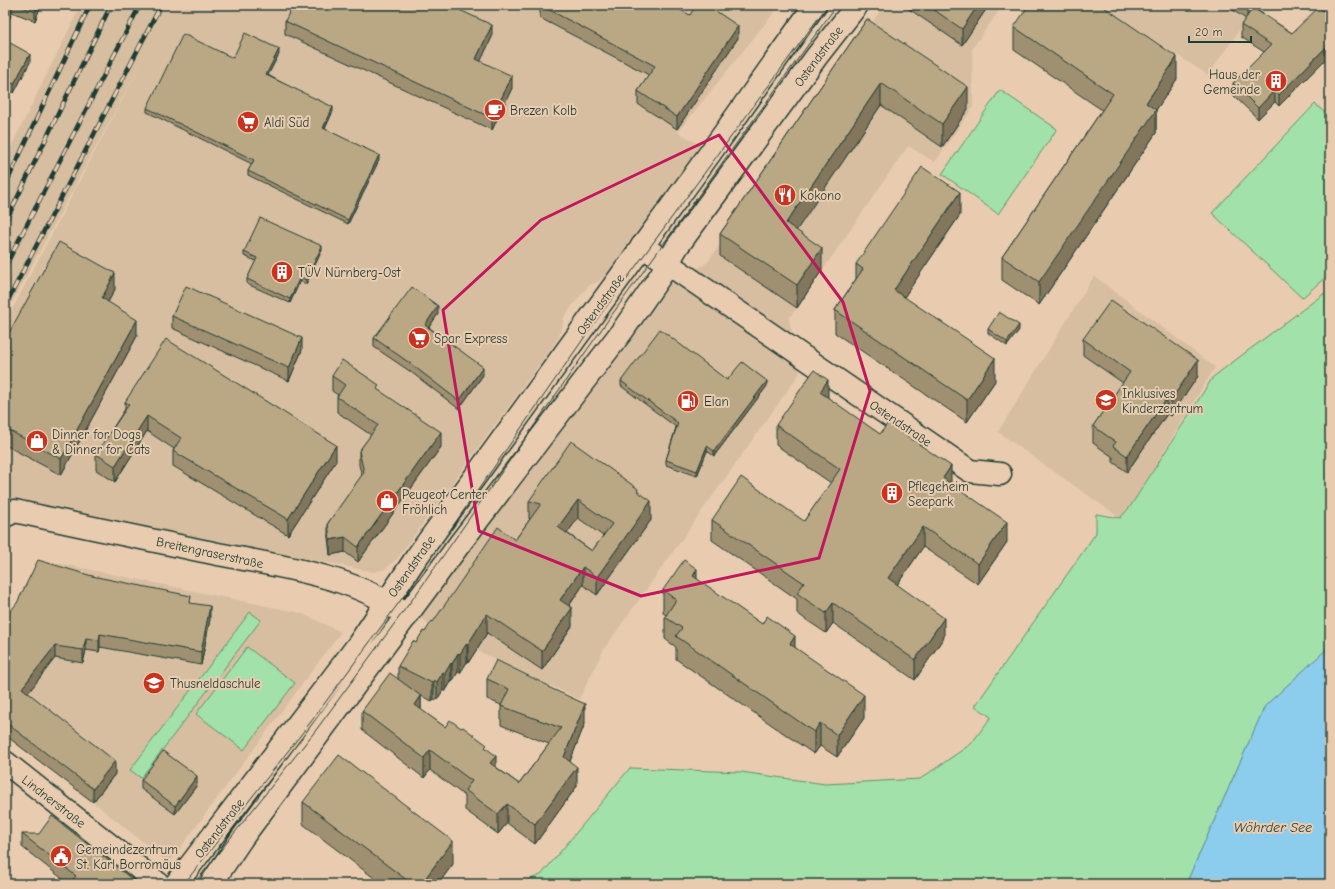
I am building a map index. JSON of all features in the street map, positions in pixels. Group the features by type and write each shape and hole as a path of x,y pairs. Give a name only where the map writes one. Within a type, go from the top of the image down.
{"main road":[{"name":"Ostendstraße","path":"176,884 358,645 386,601 487,459 815,5"},
{"name":"Ostendstraße","path":"211,884 250,827 461,542 623,330 677,247 817,56 857,5"},
{"name":"Ostendstraße","path":"642,246 970,470 1000,474"},
{"name":"Breitengraserstraße","path":"5,516 15,511 292,569 356,586 386,601 407,616"},
{"name":"Lindnerstraße","path":"5,762 159,884"}],"highlighted area":[{"path":"719,135 843,302 870,391 819,558 641,596 479,531 443,310 541,220"}],"shaded area":[{"path":"81,5 780,5 678,132 700,145 629,249 612,270 599,281 588,286 564,317 558,339 397,559 385,569 374,572 5,499 5,323 145,56 5,316 5,159"},
{"path":"884,5 1003,5 972,49 973,107 935,162 908,146 789,319 800,373 604,649 579,699 476,650 418,617 666,287 708,262"},
{"path":"1099,5 1257,5 1208,75"},
{"name":"Inklusives Kinderzentrum","path":"1094,276 1215,367 1130,507 1120,518 998,432"},
{"name":"Thusneldaschule","path":"48,561 301,613 341,632 169,863 93,802 5,735 5,631 38,573"}],"green space":[{"path":"1000,90 1057,129 998,214 942,174"},
{"path":"1315,104 1330,117 1330,273 1302,298 1212,213"},
{"path":"1330,289 1330,646 1265,706 1186,884 517,884 541,875 630,768 741,772 825,784 920,779 971,744 991,717 975,706 1096,533 1096,514 1120,518 1130,507 1213,377"},
{"path":"250,612 261,620 141,778 130,770"},
{"path":"247,647 295,683 244,750 196,714"}],"water":[{"name":"Wöhrder See","path":"1330,646 1330,884 1186,884 1265,706"}],"building":[{"path":"5,5 11,5 5,22"},
{"path":"18,5 38,5 35,12"},
{"path":"293,5 449,5 492,25 476,59 512,76 492,118 285,21"},
{"path":"540,5 671,5 690,15 696,5 707,5 738,26 677,117 638,91 655,66"},
{"path":"927,5 978,5 962,29"},
{"path":"1029,5 1101,5 1177,57 1146,103 1156,110 1039,282 1002,257 1113,94 1014,27"},
{"path":"1319,7 1330,18 1330,43 1279,95 1275,90 1258,108 1233,83 1271,45 1241,25 1253,8 1292,33"},
{"path":"867,19 968,87 942,124 881,83 786,223 822,248 797,285 720,234"},
{"name":"Aldi Süd","path":"245,33 279,49 266,75 333,107 323,128 379,155 348,220 248,171 254,160 147,108 183,34 233,58"},
{"path":"5,40 30,54 14,84 5,80"},
{"path":"922,167 960,192 894,290 995,358 967,400 835,310 863,269 856,264"},
{"name":"TÜV Nürnberg-Ost","path":"260,218 322,246 306,280 300,277 290,299 247,279 257,258 244,252"},
{"path":"59,242 115,273 102,298 137,320 61,459 5,428 5,340"},
{"path":"186,286 302,338 289,368 172,316"},
{"path":"412,287 438,306 425,325 483,367 459,401 374,338"},
{"path":"1111,300 1198,360 1171,400 1167,398 1127,456 1113,446 1116,442 1093,426 1130,372 1083,339"},
{"path":"999,312 1019,325 1007,342 988,329"},
{"path":"660,329 727,380 742,362 767,381 714,451 707,446 697,471 666,460 678,423 621,381"},
{"path":"166,339 336,445 288,519 173,451 181,438 147,416 115,466 96,454 129,404 125,402"},
{"path":"342,360 379,385 377,389 441,432 358,547 345,537 330,540 328,523 364,472 359,451 378,425 337,397 345,385 332,376"},
{"path":"814,370 828,380 820,392 880,434 888,423 951,466 943,478 1007,522 978,564 923,527 888,578 944,618 915,660 833,603 826,613 805,599 797,593 804,583 712,520 741,477 804,521 840,469 776,425"},
{"path":"571,441 638,489 637,491 651,501 597,577 583,567 560,600 572,608 542,651 487,614 468,644 467,643 460,654 458,653 452,664 451,663 445,673 443,672 437,682 434,680 432,683 398,666 413,641 416,643 423,631 425,632 432,621 433,622 498,527 515,540 541,504 529,501","holes":["578,500 612,524 592,551 558,527"]},
{"path":"38,560 92,576 191,596 190,603 210,606 201,652 100,634 99,640 86,638 83,650 55,646 22,688 115,761 93,789 5,722 5,618 17,603"},
{"path":"684,560 697,569 693,576 762,624 767,616 795,636 790,644 864,695 837,735 820,723 814,732 676,636 682,628 665,617 676,600 663,590"},
{"path":"496,660 585,704 564,757 577,767 535,824 507,804 498,814 465,790 472,781 430,750 424,758 362,711 390,673 421,696 415,705 445,727 450,720 461,728 463,727 487,745 485,747 496,756 490,763 519,784 561,728 501,706 509,689 487,679"},
{"path":"163,751 197,776 175,806 141,780"},
{"path":"339,755 453,841 421,884 412,884 303,802"},
{"path":"52,816 138,884 69,884 76,876 22,834 39,834"}],"tram line":[{"path":"184,884 310,723 409,589 600,315 828,5"},
{"path":"194,884 316,730 417,593 608,320 837,5"}],"railway":[{"path":"5,186 90,5"},
{"path":"5,223 111,5"},
{"path":"5,267 140,5"},
{"path":"5,306 161,5"}],"place":[{"name":"Haus der Gemeinde","path":"1276,81"},
{"name":"Brezen Kolb","path":"495,110"},
{"name":"Aldi Süd","path":"248,122"},
{"name":"Kokono","path":"785,195"},
{"name":"TÜV Nürnberg-Ost","path":"282,272"},
{"name":"Spar Express","path":"419,338"},
{"name":"Inklusives Kinderzentrum","path":"1106,400"},
{"name":"Elan","path":"688,401"},
{"name":"Dinner for Dogs & Dinner for Cats","path":"37,441"},
{"name":"Pflegeheim Seepark","path":"892,493"},
{"name":"Peugeot Center Fröhlich","path":"387,501"},
{"name":"Thusneldaschule","path":"154,683"},
{"name":"Gemeindezentrum St. Karl Borromäus","path":"61,856"}]}
